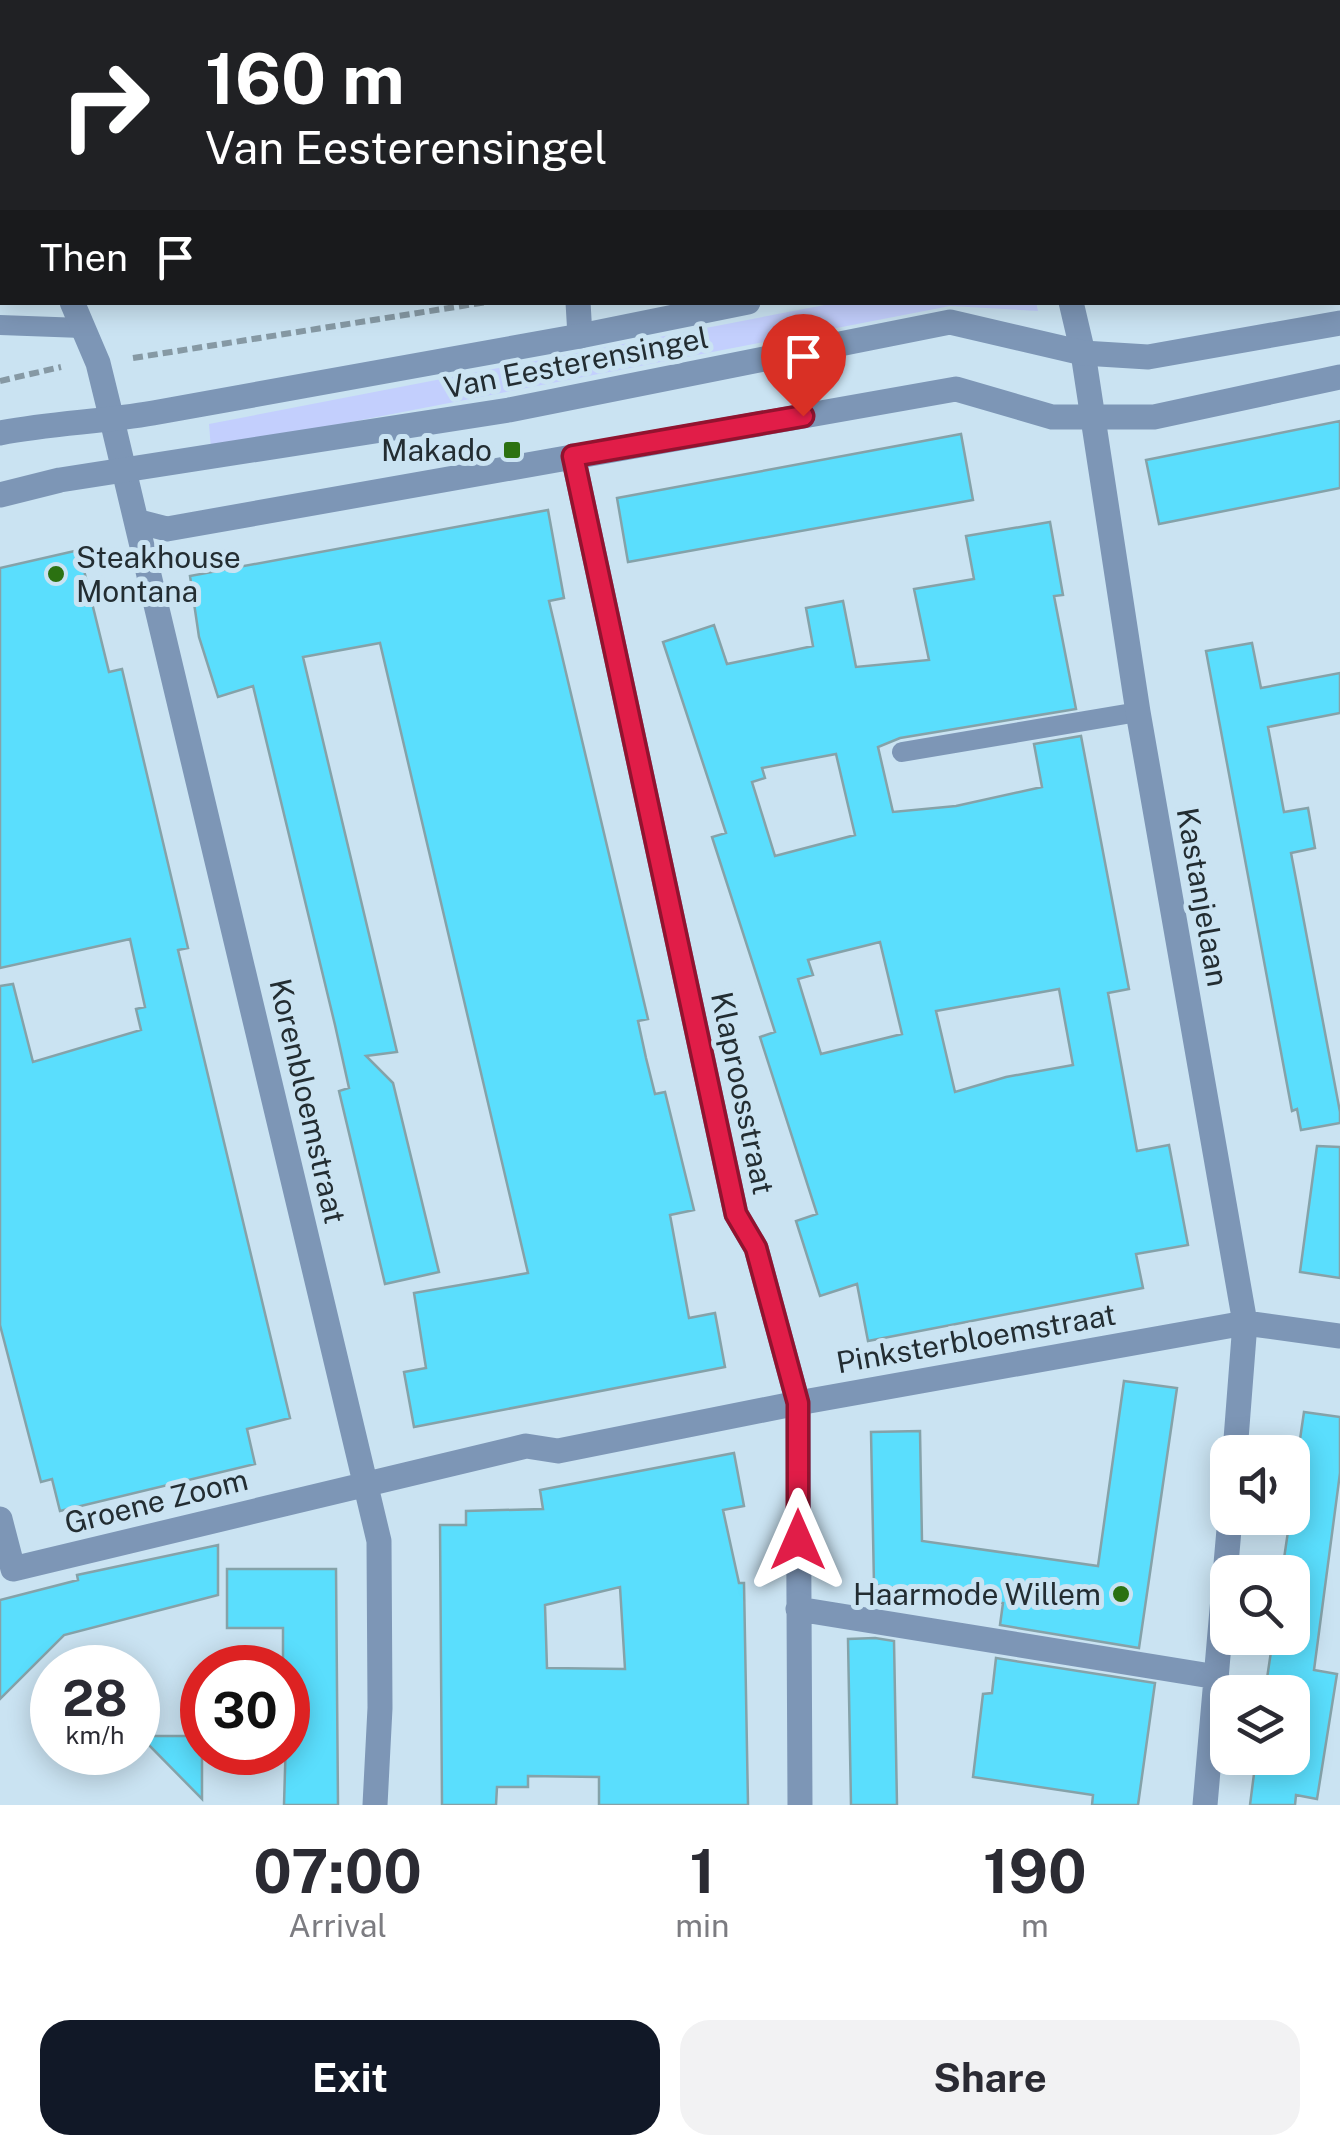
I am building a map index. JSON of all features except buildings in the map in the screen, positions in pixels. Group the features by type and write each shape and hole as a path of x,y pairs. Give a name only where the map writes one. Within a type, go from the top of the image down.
{"street":[{"name":"Korenbloemstraat","path":"73,305 98,363 379,1541 380,1708 375,1805"},
{"path":"578,305 580,336"},
{"name":"Van Eesterensingel","path":"0,433 46,424 112,420 733,305"},
{"name":"Kastanjelaan","path":"1071,305 1083,353 1138,712 1245,1322 1236,1435"},
{"name":"Van Eesterensingel","path":"0,495 60,480 509,410 950,322 1083,353 1148,357 1340,323"},
{"path":"136,522 167,529 956,389 1052,417 1154,418 1340,377"},
{"name":"Klaproosstraat","path":"573,456 736,1214 756,1248 798,1403 800,1805"},
{"name":"Pinksterbloemstraat","path":"366,1485 526,1446 558,1451 1245,1322 1340,1336"},
{"name":"Groene Zoom","path":"0,1519 13,1570 366,1485"},
{"path":"1218,1675 1229,1535"},
{"path":"798,1609 1210,1676"},
{"path":"1205,1805 1210,1756"}],"lane":[{"path":"0,324 82,328"},
{"path":"902,752 1138,712"}],"path":[{"path":"0,381 58,367 468,305"}],"shaded area":[{"path":"825,305 1037,305 1038,311 950,306 211,449 209,424"}],"place":[{"name":"Makado","path":"512,450"},
{"name":"Steakhouse Montana","path":"56,574"},
{"name":"Haarmode Willem","path":"1121,1594"}],"route":[{"path":"798,1540 798,1403 756,1248 736,1214 573,456 803,416"}]}
